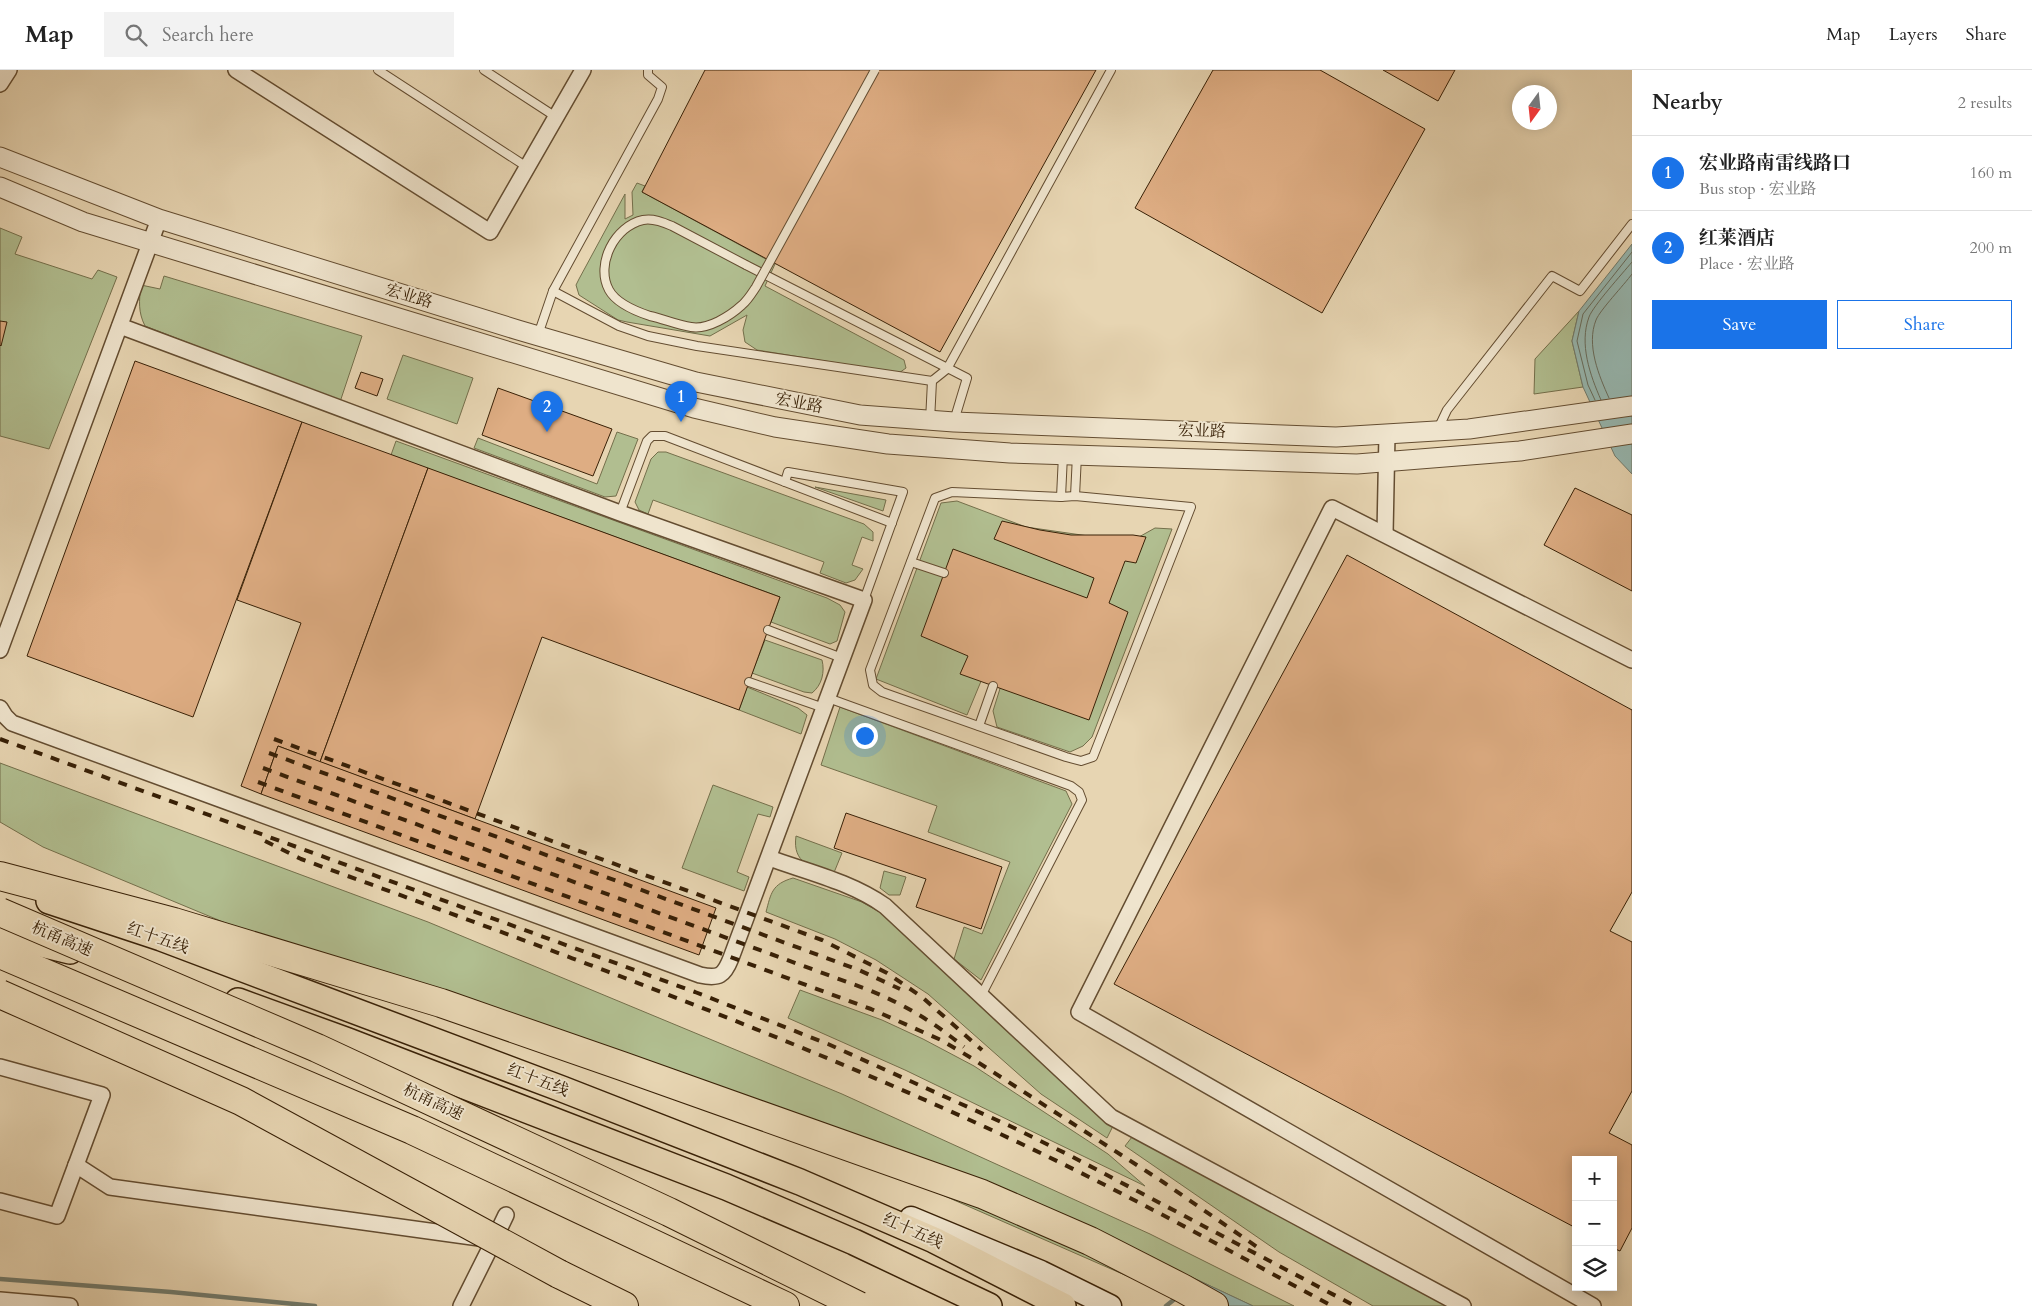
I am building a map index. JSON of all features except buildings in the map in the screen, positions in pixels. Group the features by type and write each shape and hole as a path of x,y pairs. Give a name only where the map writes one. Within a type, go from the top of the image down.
{"highway":[{"path":"0,876 174,922 442,1003 622,1066 982,1194 1090,1241 1214,1306"},
{"name":"杭甬高速","path":"0,912 317,1048 669,1212 859,1306"},
{"path":"0,954 412,1130 785,1306"},
{"path":"0,994 240,1102 559,1274 624,1306"}],"main road":[{"name":"红十五线","path":"0,885 161,938 562,1089 805,1184 934,1240 1062,1306"},
{"name":"红十五线","path":"0,934 153,971 348,1041 726,1186 854,1242 989,1306"},
{"path":"805,1184 923,1222 1041,1272 1110,1306"},
{"path":"854,1242 966,1306"}],"street":[{"path":"0,84 9,70"},
{"path":"236,70 490,232 583,70"},
{"name":"宏业路","path":"0,156 159,219 538,336 696,382 860,415 954,422 1336,437 1469,429 1632,406"},
{"name":"宏业路","path":"0,187 83,222 150,243 686,406 775,427 888,444 1010,453 1357,464 1520,452 1632,434"},
{"path":"0,650 159,219"},
{"path":"0,708 12,723 712,978 726,970 864,600 620,513 120,326"},
{"path":"1385,534 1387,434"},
{"path":"1593,1306 1078,1012 1332,508 1632,660"},
{"path":"769,858 870,895 885,906 1095,1103 1117,1121 1463,1306"},
{"path":"0,1067 102,1095 57,1216 0,1201"},
{"path":"76,1165 110,1188 494,1240"},
{"path":"461,1306 506,1215"},
{"path":"0,1300 70,1306"}],"lane":[{"path":"378,70 527,167"},
{"path":"484,70 556,117"},
{"path":"538,336 553,291 658,99 662,87 648,76 648,70"},
{"path":"875,70 756,287 744,304 712,324 693,328 633,311 610,292 605,278 606,259 619,234 630,225 644,220 660,220 746,265 947,369 967,378 954,422"},
{"path":"553,291 619,326 648,336 697,346 932,380 947,369 1111,70"},
{"path":"1437,431 1447,410 1552,276 1580,291 1632,224"},
{"path":"930,420 932,380"},
{"path":"620,513 642,450 647,441 652,436 665,436 892,523"},
{"path":"1070,455 1075,496"},
{"path":"1061,498 1070,455"},
{"path":"785,482 788,472 903,492 864,600"},
{"path":"952,492 1061,498 1075,496 1191,507 1093,757 1081,761 882,692 873,685 870,670 935,498 952,492"},
{"path":"911,562 944,573"},
{"path":"768,630 842,658"},
{"path":"749,682 826,703 1071,786 1079,792 1082,800 981,996"},
{"path":"979,726 993,686"}],"green space":[{"path":"637,183 645,186 642,192 775,264 765,286 904,360 906,368 899,373 757,350 745,342 743,330 747,315 710,336 618,320 579,295 576,285 625,194 625,219 633,215 632,192"},
{"path":"0,228 22,237 15,254 92,279 98,270 117,277 49,449 0,436"},
{"path":"164,276 362,336 340,402 145,326 140,306 141,285 160,289"},
{"path":"1579,311 1572,341 1583,387 1534,394 1535,359"},
{"path":"403,355 473,378 457,424 387,399"},
{"path":"617,432 638,439 616,496 605,497 474,448 478,438 597,484"},
{"path":"396,441 827,598 840,605 845,612 837,641 830,644 771,622 780,597 391,455"},
{"path":"658,452 666,452 864,524 873,532 873,541 862,537 852,565 863,569 855,580 846,583 820,573 824,562 653,500 648,514 639,510 635,502 651,459"},
{"path":"815,487 886,500 883,511"},
{"path":"957,501 1026,527 1130,542 1155,528 1172,529 1092,737 1083,746 1070,752 997,727 993,711 1003,679 984,674 967,715 876,679 941,503"},
{"path":"765,640 822,660 822,678 812,693 804,692 752,673"},
{"path":"747,687 798,708 807,715 801,734 739,710"},
{"path":"840,707 1066,791 1072,804 981,980 954,959 964,927 982,934 1010,862 928,832 937,806 821,765"},
{"path":"0,763 428,922 842,1094 1150,1234 1294,1306 1253,1306 1187,1275 1159,1290 865,1161 312,959 43,847 0,822"},
{"path":"713,785 773,807 770,817 758,814 737,872 749,877 744,891 682,868"},
{"path":"796,836 842,853 833,875 811,867 800,859 797,853"},
{"path":"884,871 906,877 900,895 889,895 880,888"},
{"path":"793,878 862,902 883,914 1113,1126 1107,1138 1041,1094 928,994 876,960 835,939 766,912 769,900 777,886"},
{"path":"800,990 882,1020 974,1066 1108,1154 1145,1186 905,1070 788,1018"},
{"path":"1132,1137 1449,1306 1373,1306 1279,1252 1125,1146"}],"water":[{"path":"1632,244 1632,474 1615,456 1583,387 1572,341 1579,311"},
{"path":"1187,1275 1253,1306 1189,1306 1159,1290"}],"waterway":[{"path":"0,1279 171,1292 315,1306"},
{"path":"1166,1306 1176,1298 1179,1299"}],"railway":[{"path":"0,739 695,992 828,1044 1010,1126 1069,1155 1355,1306"},
{"path":"274,739 822,940 887,973 922,997 982,1050"},
{"path":"269,753 859,970 900,989"},
{"path":"263,768 869,990 919,1015 964,1047"},
{"path":"258,782 871,1009 941,1040 1163,1182 1260,1249"},
{"path":"265,841 301,859 659,991 836,1062 924,1100 1011,1139 1092,1179 1173,1220 1332,1306"}],"place":[{"name":"宏业路南雷线路口","path":"681,422"},
{"name":"红莱酒店","path":"547,432"}]}
